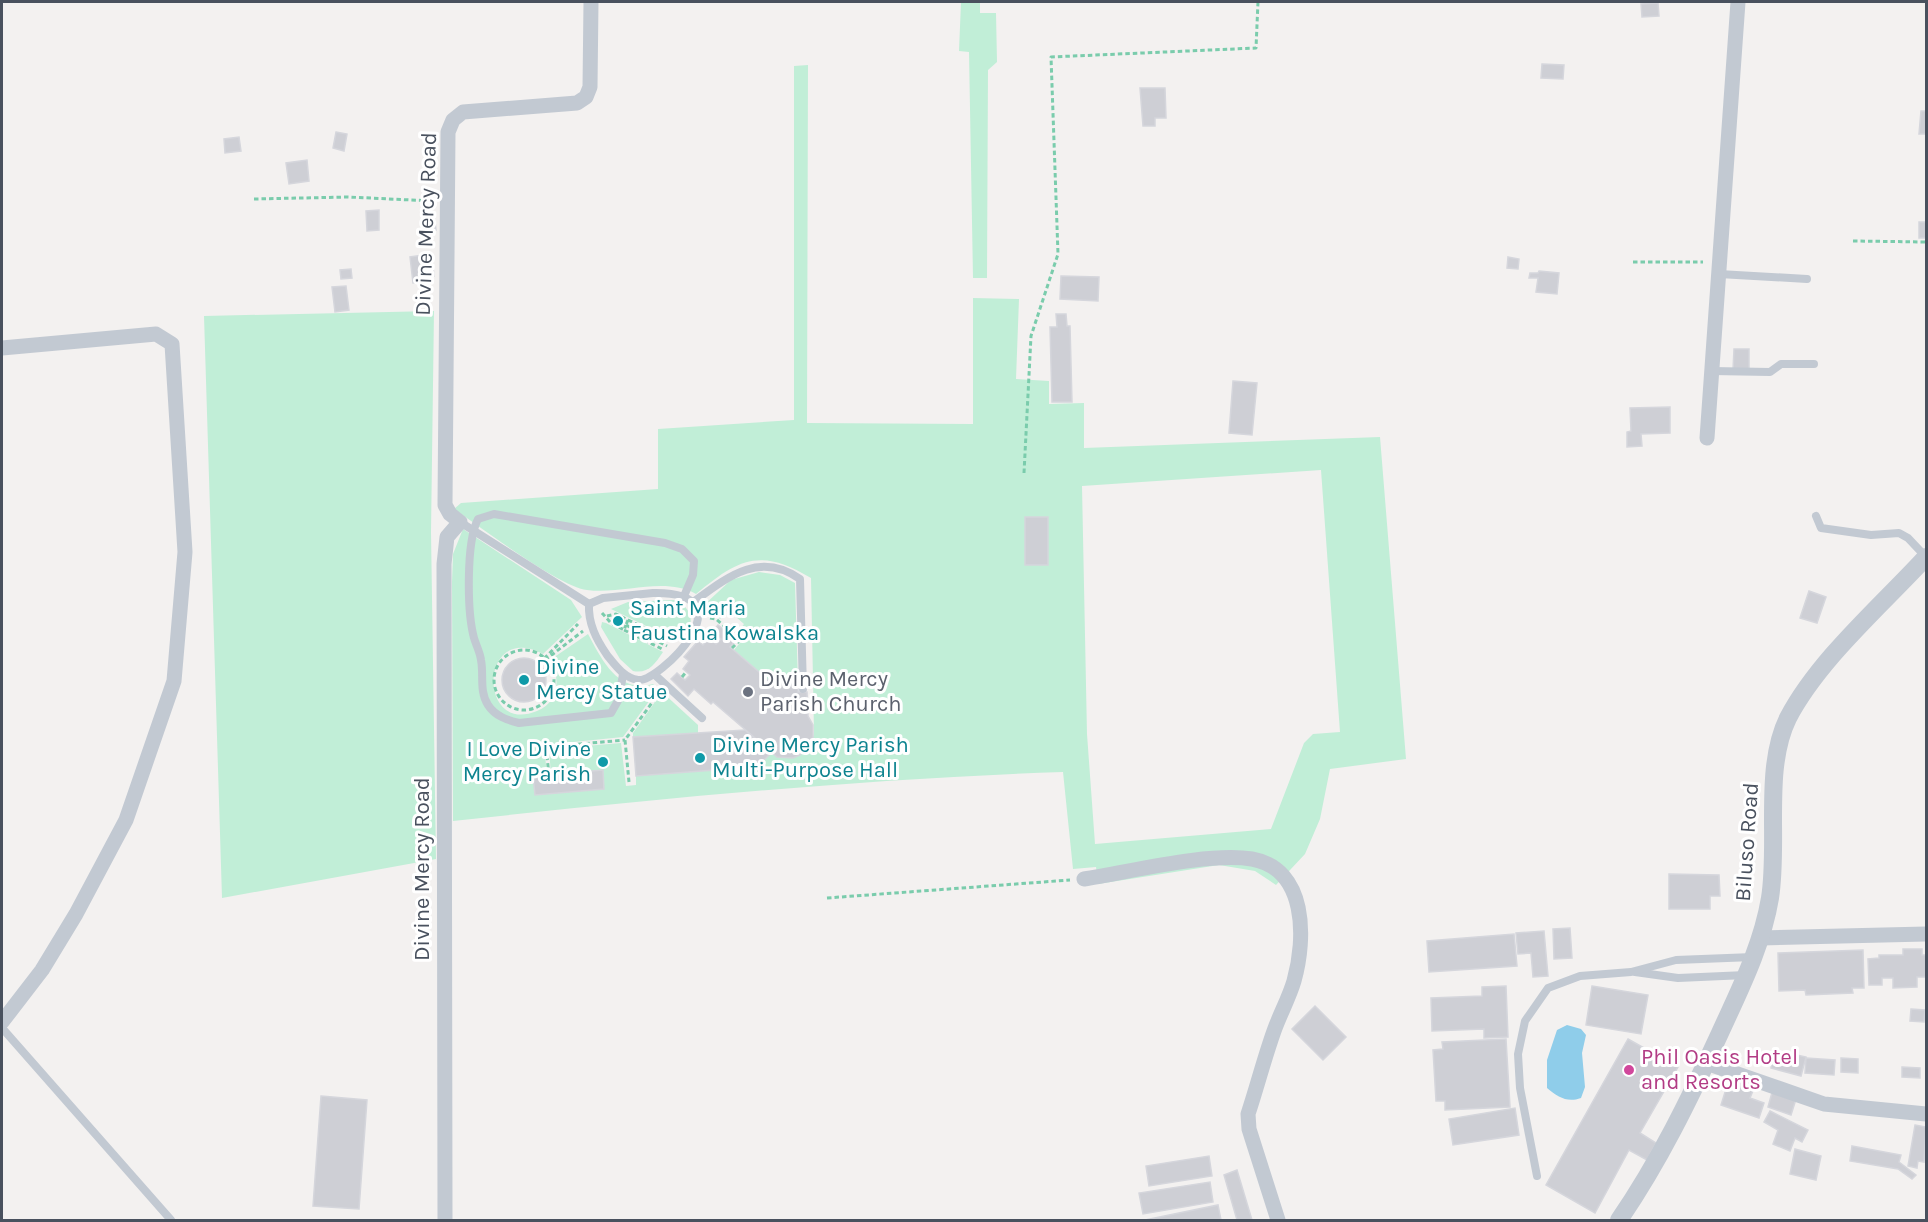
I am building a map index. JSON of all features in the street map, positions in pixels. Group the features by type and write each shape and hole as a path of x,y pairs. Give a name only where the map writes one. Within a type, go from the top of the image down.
{"street":[{"name":"Divine Mercy Road","path":"445,1221 444,564 447,537 466,526 450,514 445,505 448,132 453,120 463,112 577,103 586,97 590,87 591,2"},
{"path":"1707,438 1738,2"},
{"path":"2,348 156,334 172,344 184,552 174,681 126,820 76,914 42,970 2,1022"},
{"name":"Biluso Road","path":"1619,1221 1683,1113 1747,975 1761,938 1774,864 1778,747 1788,719 1829,661 1926,557"},
{"path":"1084,879 1214,859 1249,859 1262,862 1279,871 1290,884 1299,907 1302,937 1294,979 1274,1030 1248,1114 1249,1129 1278,1221"},
{"path":"1761,938 1926,934"},
{"path":"1706,1063 1824,1104 1926,1114"}],"lane":[{"path":"1719,274 1807,279"},
{"path":"1712,371 1770,372 1781,364 1814,364"},
{"path":"623,674 619,699 611,713 558,717 530,723 506,720 496,713 483,694 481,659 472,628 470,558 466,526 494,514 620,534 682,549 694,561 693,575 684,596"},
{"path":"1816,516 1821,528 1843,533 1871,536 1899,533 1908,538 1926,557"},
{"name":"Divine Mercy Road","path":"466,526 589,604"},
{"path":"692,603 726,578 750,567 773,567 800,579 802,689"},
{"path":"673,593 684,596 692,603 699,617 694,634 655,675 641,681 623,674 599,643 588,615 589,604 603,598 673,593"},
{"path":"655,675 702,718"},
{"path":"1537,1176 1520,1088 1518,1054 1525,1021 1548,988 1580,976 1631,972 1677,960 1754,957"},
{"path":"1631,972 1678,978 1747,975"},
{"path":"2,1028 171,1221"}],"path":[{"path":"1024,473 1031,336 1058,254 1051,57 1256,48 1258,2"},
{"path":"254,199 348,197 447,202"},
{"path":"1853,241 1926,242"},
{"path":"1633,262 1708,262 1720,258"},
{"path":"589,604 607,616 611,624 664,651"},
{"path":"607,616 616,614 672,641"},
{"path":"545,658 588,615"},
{"path":"699,617 716,619 740,639 732,648"},
{"path":"624,630 628,620"},
{"path":"545,658 591,625"},
{"path":"626,625 668,646"},
{"path":"712,641 717,636"},
{"path":"520,650 528,650 545,658 554,674 554,682 552,691 543,704 527,711 504,703 495,688 494,680 495,671 505,657 520,650"},
{"path":"682,677 686,672"},
{"path":"629,782 625,740 665,684"},
{"path":"549,775 546,747 625,740"},
{"path":"827,898 1084,879"}],"green space":[{"path":"961,2 980,2 980,13 996,13 997,62 988,70 987,278 973,278 969,52 959,51"},
{"path":"808,65 807,423 973,424 973,298 1019,299 1016,379 1049,381 1049,404 1084,403 1084,448 1380,437 1406,759 1330,769 1320,819 1305,854 1276,885 1255,871 1219,865 1098,884 1096,867 1073,869 1063,772 758,791 453,821 452,582 453,554 463,529 571,600 582,617 543,654 522,648 507,652 497,664 494,679 496,695 504,708 517,714 537,711 550,702 557,682 550,660 588,634 605,664 621,679 641,686 653,684 658,689 623,737 544,745 547,775 535,795 604,788 602,770 551,775 549,749 621,743 626,786 636,785 636,776 728,769 728,766 761,763 771,753 785,758 792,757 805,752 809,747 814,732 811,578 777,562 763,560 737,565 696,594 670,586 587,590 574,586 540,568 454,509 461,503 658,489 658,429 794,420 794,66","holes":["1321,470 1340,732 1313,734 1304,743 1271,829 1095,844 1087,734 1082,486"]},
{"path":"434,311 431,532 436,859 222,898 204,316"},
{"path":"759,572 780,575 795,583 798,683 773,684 734,650 743,639 737,633 744,624 728,610 720,619 704,605 731,580"},
{"path":"674,600 688,610 691,622 690,627 675,640 611,609 628,602"},
{"path":"602,622 663,652 647,669 633,671 620,659 601,627"},
{"path":"662,692 698,725 698,733 633,737 633,733"}],"water":[{"path":"1567,1025 1581,1029 1586,1035 1582,1053 1585,1087 1581,1098 1571,1100 1547,1088 1547,1060 1557,1030"}],"building":[{"path":"1658,3 1659,16 1642,17 1641,4"},
{"path":"1542,64 1564,65 1563,79 1541,78"},
{"path":"1140,88 1165,88 1166,118 1155,118 1155,126 1143,126"},
{"path":"1921,111 1926,111 1926,134 1919,134"},
{"path":"336,132 347,134 344,151 333,148"},
{"path":"239,137 241,151 225,153 224,139"},
{"path":"307,160 309,181 289,184 286,163"},
{"path":"379,210 379,230 367,231 366,211"},
{"path":"423,221 435,221 436,230 423,230"},
{"path":"1919,222 1926,222 1926,238 1919,238"},
{"path":"423,255 424,260 432,258 434,276 426,277 426,281 413,283 410,257"},
{"path":"1508,257 1519,259 1518,269 1507,268"},
{"path":"351,269 352,278 341,279 340,270"},
{"path":"1539,271 1559,273 1557,294 1536,292 1538,278 1529,278 1530,273"},
{"path":"1061,276 1099,277 1098,301 1060,299"},
{"path":"346,286 349,310 335,312 332,287"},
{"path":"1056,314 1066,314 1067,326 1070,326 1072,402 1052,402 1050,327 1057,327"},
{"path":"1734,349 1749,349 1749,371 1733,370"},
{"path":"1233,381 1257,383 1252,435 1229,433"},
{"path":"1670,407 1670,433 1641,434 1642,446 1627,447 1627,432 1631,431 1630,408"},
{"path":"1025,517 1048,517 1048,565 1025,565"},
{"path":"1809,591 1826,597 1817,623 1800,618"},
{"name":"Divine Mercy Parish Church","path":"718,625 737,639 730,647 773,684 798,683 798,692 807,692 808,716 813,725 813,739 800,755 793,758 777,757 713,702 711,704 694,689 688,696 671,679 677,673 685,680 690,675 683,669 689,661 684,657 698,641 703,645 709,638 716,644 721,639 712,632"},
{"path":"524,658 539,665 546,680 539,695 524,702 509,695 502,680 509,665"},
{"name":"Divine Mercy Parish Multi-Purpose Hall","path":"745,730 771,753 761,763 728,766 728,769 636,776 633,737"},
{"path":"603,770 604,789 535,795 533,776"},
{"path":"1669,874 1719,875 1720,896 1710,896 1710,909 1669,909"},
{"path":"1570,928 1572,958 1554,959 1553,929"},
{"path":"1544,931 1548,976 1533,977 1531,953 1518,954 1516,933"},
{"path":"1514,934 1517,966 1429,972 1427,941"},
{"path":"1903,949 1922,949 1922,955 1926,955 1926,977 1917,977 1917,987 1893,988 1893,978 1882,978 1882,985 1869,985 1868,959 1879,958 1879,955 1903,955"},
{"path":"1863,950 1864,988 1852,988 1853,993 1806,995 1805,990 1779,991 1778,953"},
{"path":"1506,986 1508,1037 1484,1038 1484,1029 1432,1031 1431,998 1482,996 1482,987"},
{"path":"1592,986 1648,995 1641,1034 1586,1025"},
{"path":"1315,1006 1346,1037 1323,1060 1292,1029"},
{"path":"1911,1009 1925,1010 1924,1022 1910,1021"},
{"path":"1506,1039 1510,1107 1445,1110 1445,1101 1436,1101 1433,1050 1443,1049 1442,1042"},
{"path":"1628,1039 1678,1067 1640,1133 1656,1143 1647,1160 1629,1150 1595,1213 1546,1185"},
{"path":"1775,1050 1806,1057 1801,1076 1771,1068"},
{"path":"1806,1058 1835,1060 1834,1075 1805,1073"},
{"path":"1841,1058 1858,1059 1858,1073 1841,1072"},
{"path":"1902,1067 1920,1068 1920,1078 1902,1077"},
{"path":"1738,1079 1755,1086 1750,1098 1764,1103 1759,1118 1721,1105 1726,1089 1733,1092"},
{"path":"1773,1089 1797,1096 1791,1115 1768,1107"},
{"path":"321,1096 367,1100 359,1209 313,1206"},
{"path":"1515,1108 1519,1135 1453,1145 1449,1119"},
{"path":"1770,1111 1808,1130 1802,1142 1795,1138 1790,1151 1773,1144 1778,1130 1764,1122"},
{"path":"1915,1125 1926,1127 1924,1162 1918,1161 1917,1168 1908,1166"},
{"path":"1852,1146 1901,1155 1899,1162 1916,1175 1912,1179 1898,1169 1850,1161"},
{"path":"1795,1149 1821,1156 1816,1180 1790,1174"},
{"path":"1209,1156 1212,1176 1149,1186 1146,1166"},
{"path":"1237,1170 1252,1220 1237,1220 1224,1175"},
{"path":"1210,1182 1213,1202 1143,1214 1139,1193"},
{"path":"1218,1205 1221,1220 1145,1220"}],"place":[{"name":"Saint Maria Faustina Kowalska","path":"618,621"},
{"name":"Divine Mercy Statue","path":"524,680"},
{"name":"Divine Mercy Parish Church","path":"748,692"},
{"name":"Divine Mercy Parish Multi-Purpose Hall","path":"700,758"},
{"name":"I Love Divine Mercy Parish","path":"603,762"},
{"name":"Phil Oasis Hotel and Resorts","path":"1629,1070"}]}
